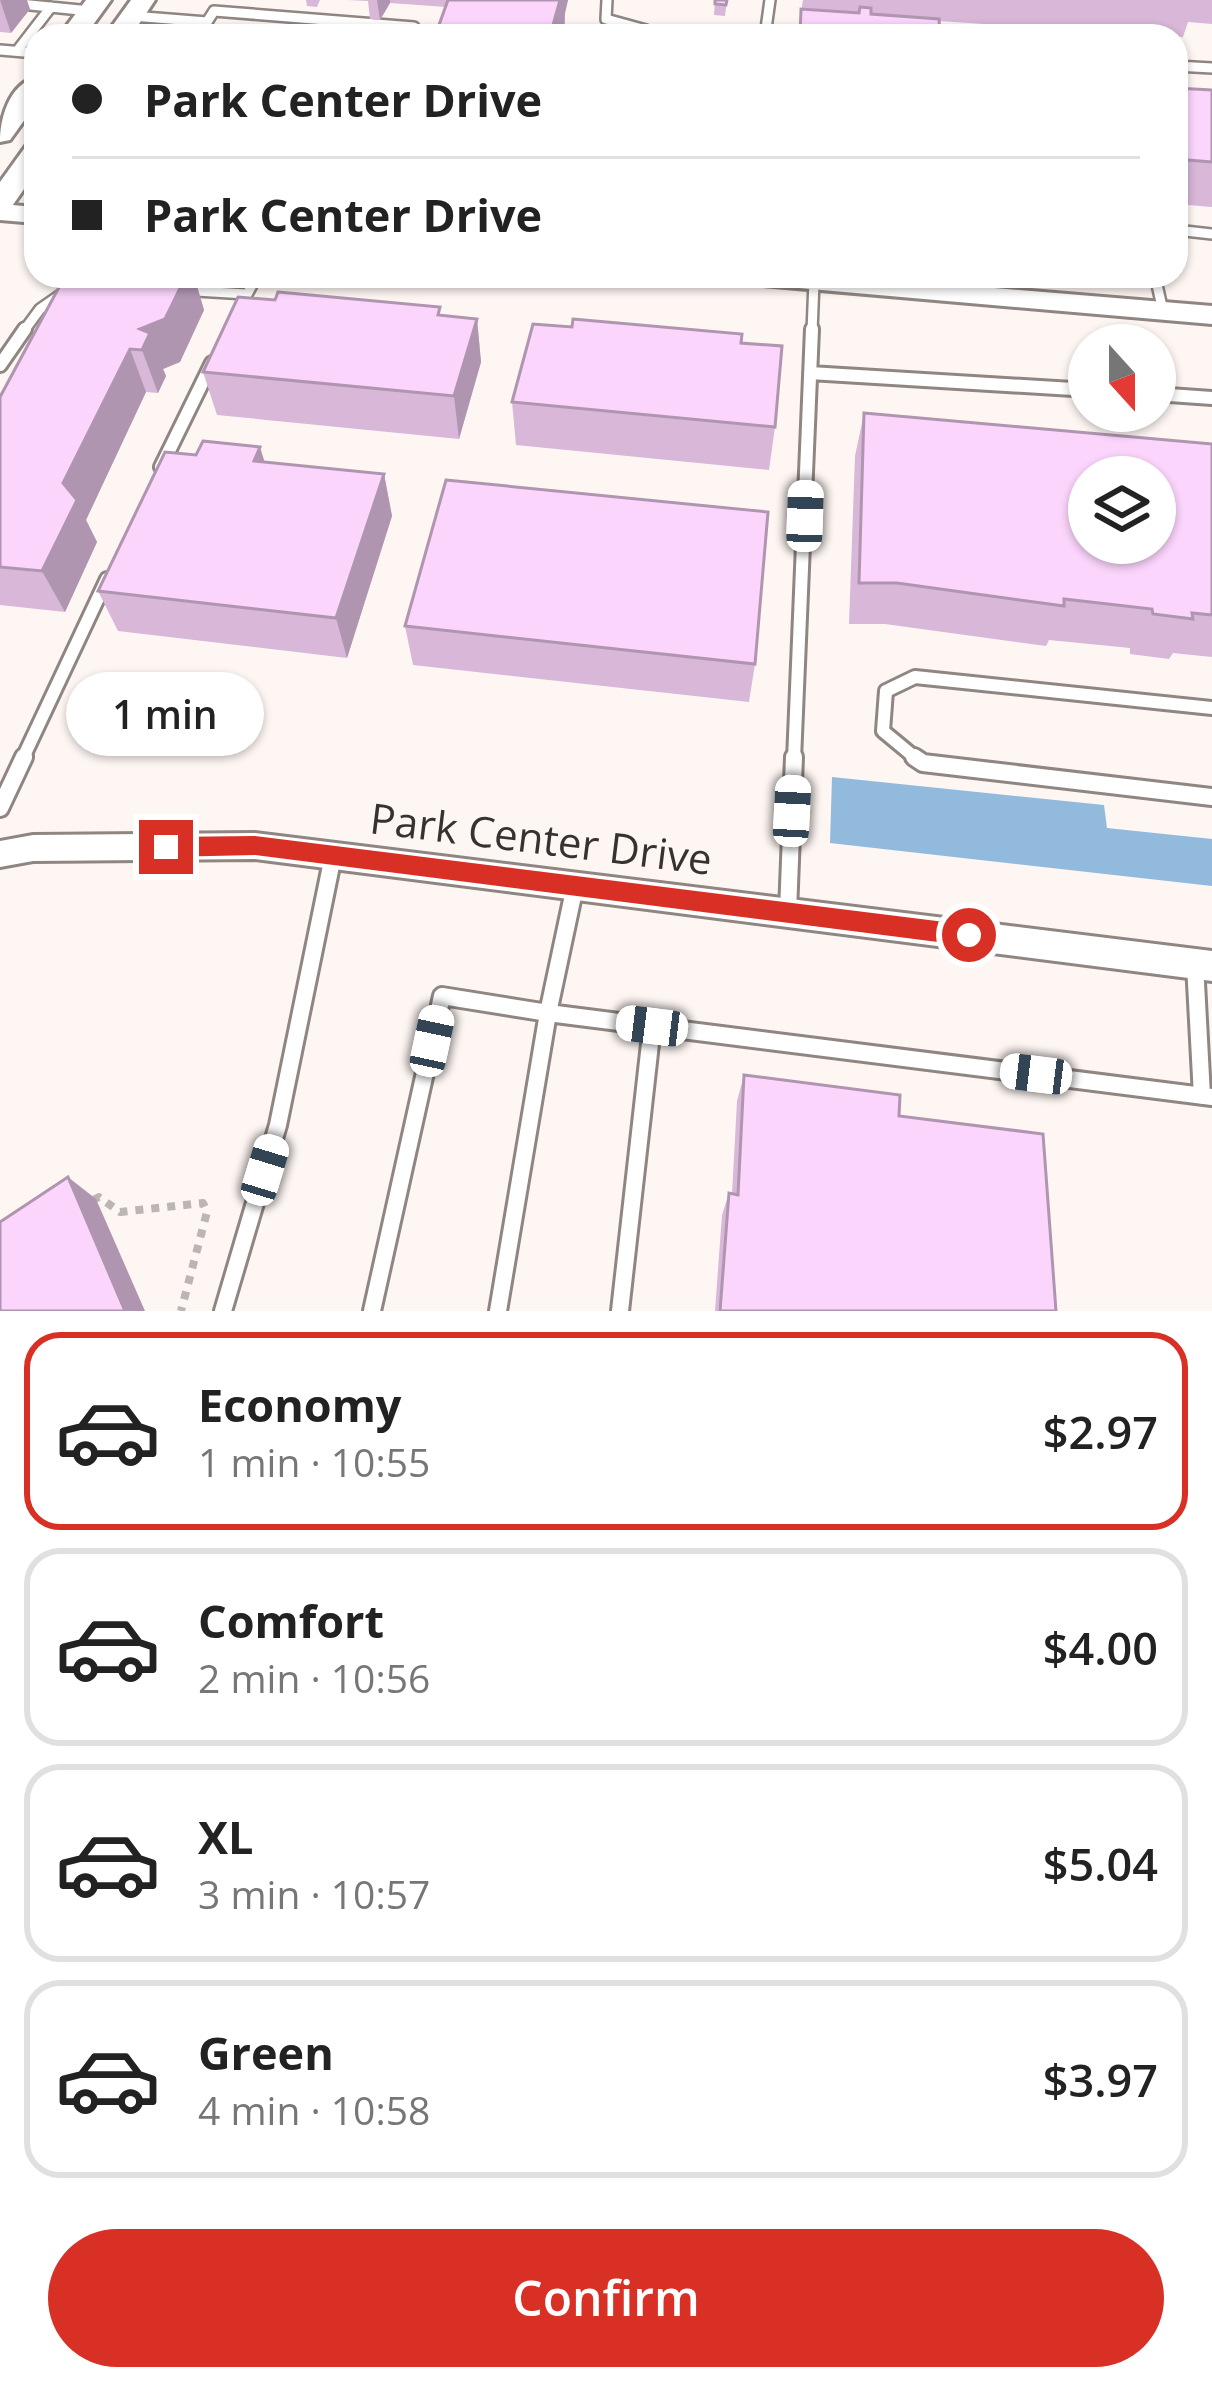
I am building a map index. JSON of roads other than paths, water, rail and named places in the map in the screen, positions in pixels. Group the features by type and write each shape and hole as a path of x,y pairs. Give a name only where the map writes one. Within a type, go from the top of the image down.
{"main road":[{"path":"0,134 24,101"},
{"path":"0,208 24,171"}],"street":[{"path":"895,288 1212,315"},
{"name":"Park Center Drive","path":"0,854 33,848 255,846 1203,965"}],"lane":[{"path":"607,0 606,19 627,24"},
{"path":"0,2 51,8 94,6"},
{"path":"38,24 51,8"},
{"path":"131,17 207,22 214,11 376,24"},
{"path":"17,51 24,42"},
{"path":"0,50 24,52"},
{"path":"160,288 246,294"},
{"path":"227,332 250,288"},
{"path":"788,912 814,288"},
{"path":"1158,288 1163,311"},
{"path":"0,365 40,310 70,289"},
{"path":"150,489 218,351"},
{"path":"810,373 1068,389"},
{"path":"1176,395 1212,398"},
{"path":"0,808 110,574"},
{"path":"1212,708 915,677 886,691 883,730 922,763 1212,797"},
{"path":"223,1311 278,1126 334,855"},
{"path":"498,1311 548,1013 575,886"},
{"path":"372,1311 442,996 1207,1096 1203,965"},
{"path":"620,1311 652,1026"}],"water":[{"path":"832,777 1104,805 1107,828 1212,839 1212,886 830,843"}]}
